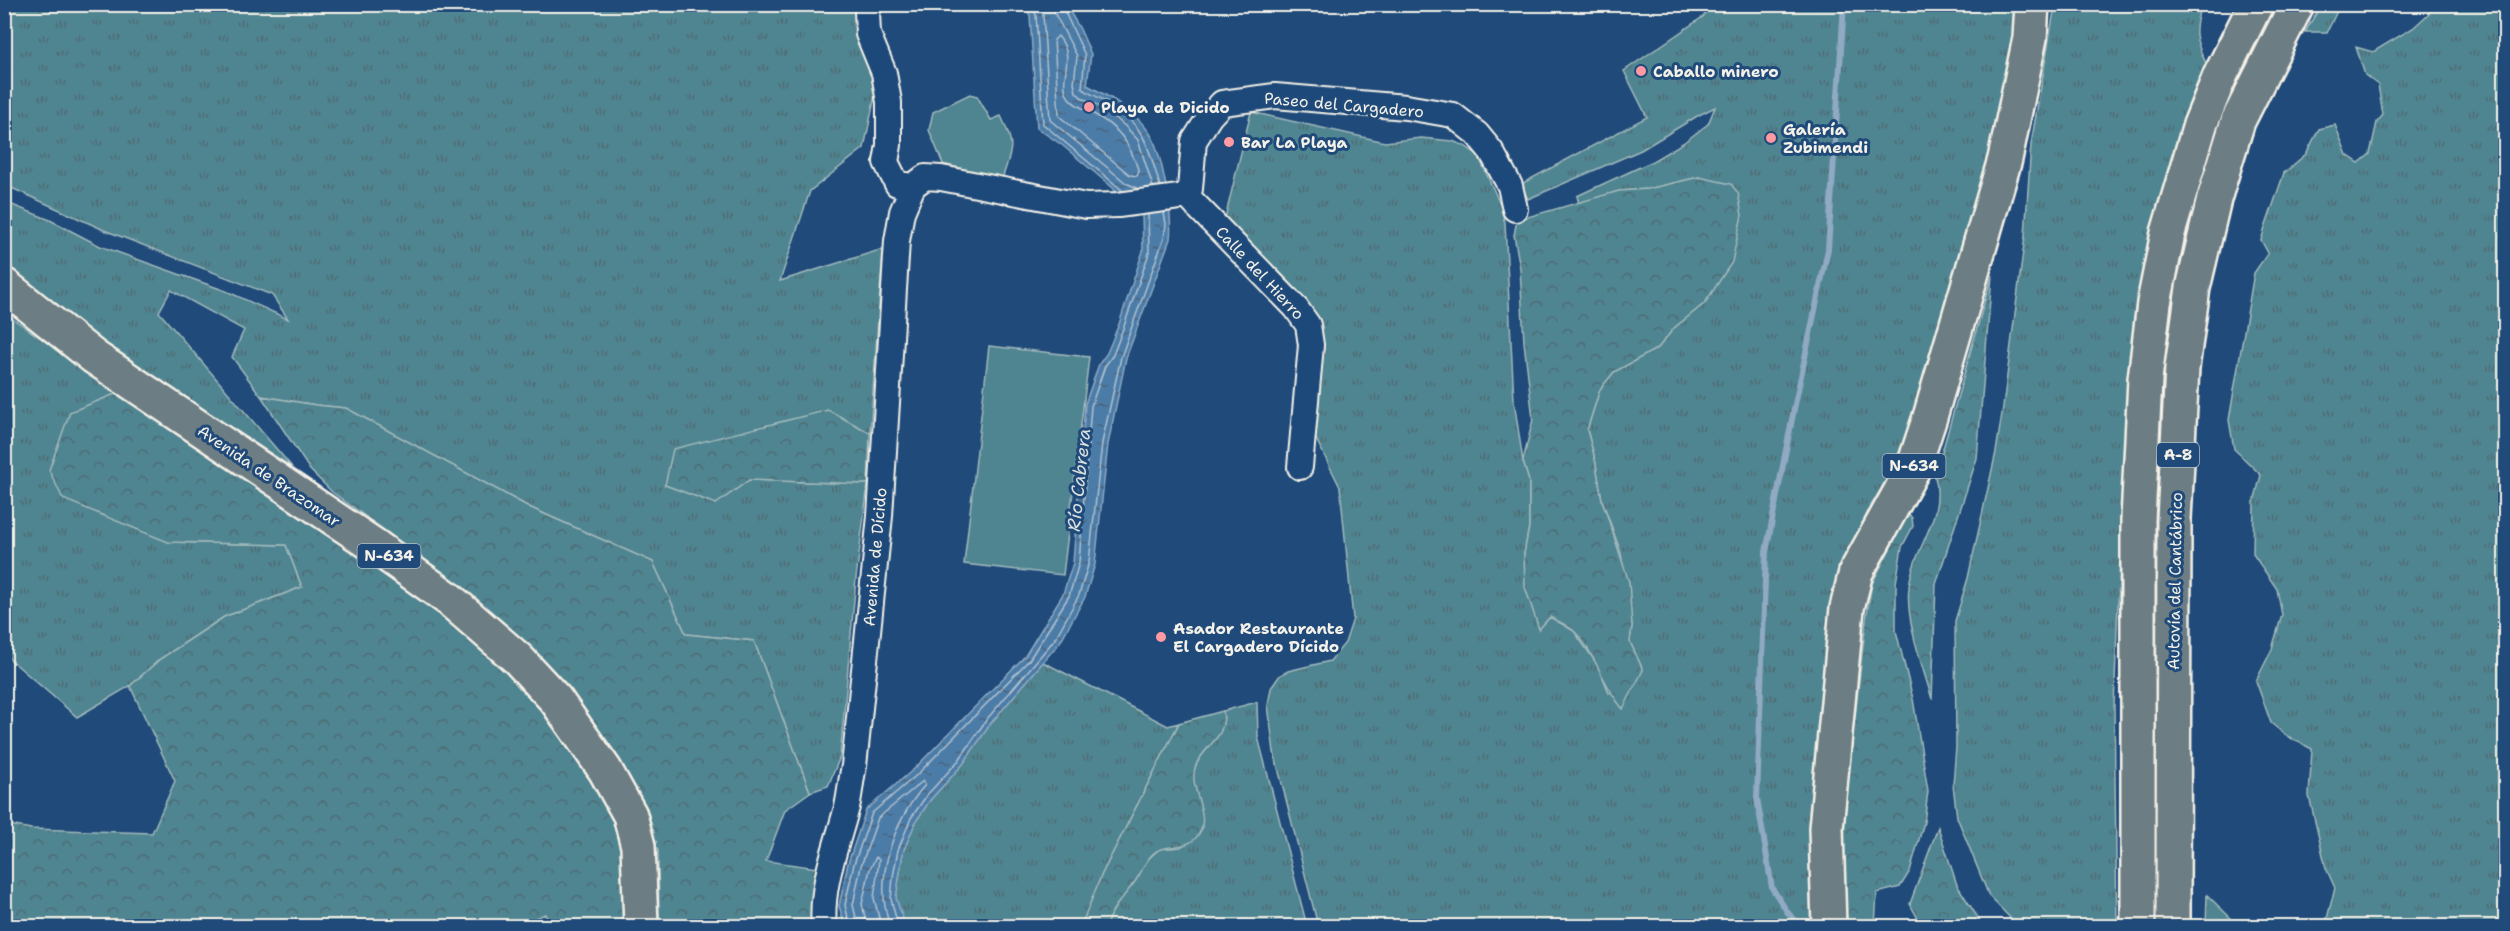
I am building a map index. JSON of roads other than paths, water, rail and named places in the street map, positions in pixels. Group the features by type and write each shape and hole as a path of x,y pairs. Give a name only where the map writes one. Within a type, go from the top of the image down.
{"highway":[{"name":"N-634","path":"1829,927 1826,828 1847,608 1856,572 1913,469 1930,417 2005,159 2030,38 2032,4"},
{"name":"A-8","path":"2138,927 2138,520 2145,379 2154,303 2168,233 2200,125 2220,75 2256,4"},
{"name":"Autovía del Cantábrico","path":"2173,927 2174,519 2182,368 2193,288 2214,199 2238,121 2297,4"},
{"name":"Avenida de Brazomar","path":"4,285 94,357 372,544 449,599 518,659 556,700 604,770 630,815 638,846 641,927"}],"street":[{"path":"871,4 867,11 868,34 884,73 889,102 889,145 886,162 897,184 913,186 925,177 941,178 1086,206 1118,205 1187,196"},
{"name":"Paseo del Cargadero","path":"1187,196 1190,189 1194,141 1210,116 1222,103 1275,96 1406,107 1453,115 1477,134 1491,151 1510,186 1515,209"},
{"name":"Avenida de Dícido","path":"824,927 827,883 854,766 880,516 897,241 903,212 913,186"},
{"name":"Calle del Hierro","path":"1187,196 1296,308 1308,325 1311,345 1300,466"}],"water":[{"path":"1025,5 1066,5 1091,54 1087,85 1129,111 1149,132 1154,141 1166,184 1170,239 1126,358 1108,444 1095,564 1085,597 1060,642 991,723 963,764 931,799 916,821 903,852 896,898 905,926 845,926 839,906 848,863 866,810 914,769 1025,656 1063,594 1073,563 1085,404 1099,364 1107,353 1119,324 1143,251 1142,214 1128,197 1120,197 1113,188 1062,145 1037,128 1030,16"}],"waterway":[{"path":"1801,926 1788,913 1772,888 1757,798 1766,552 1828,249 1844,4"}],"place":[{"name":"Caballo minero","path":"1641,71"},
{"name":"Playa de Dicido","path":"1089,107"},
{"name":"Galería Zubimendi","path":"1771,138"},
{"name":"Bar La Playa","path":"1229,142"},
{"name":"Asador Restaurante El Cargadero Dícido","path":"1161,637"}],"water label":[{"name":"Río Cabrera","path":"1079,480"}]}
